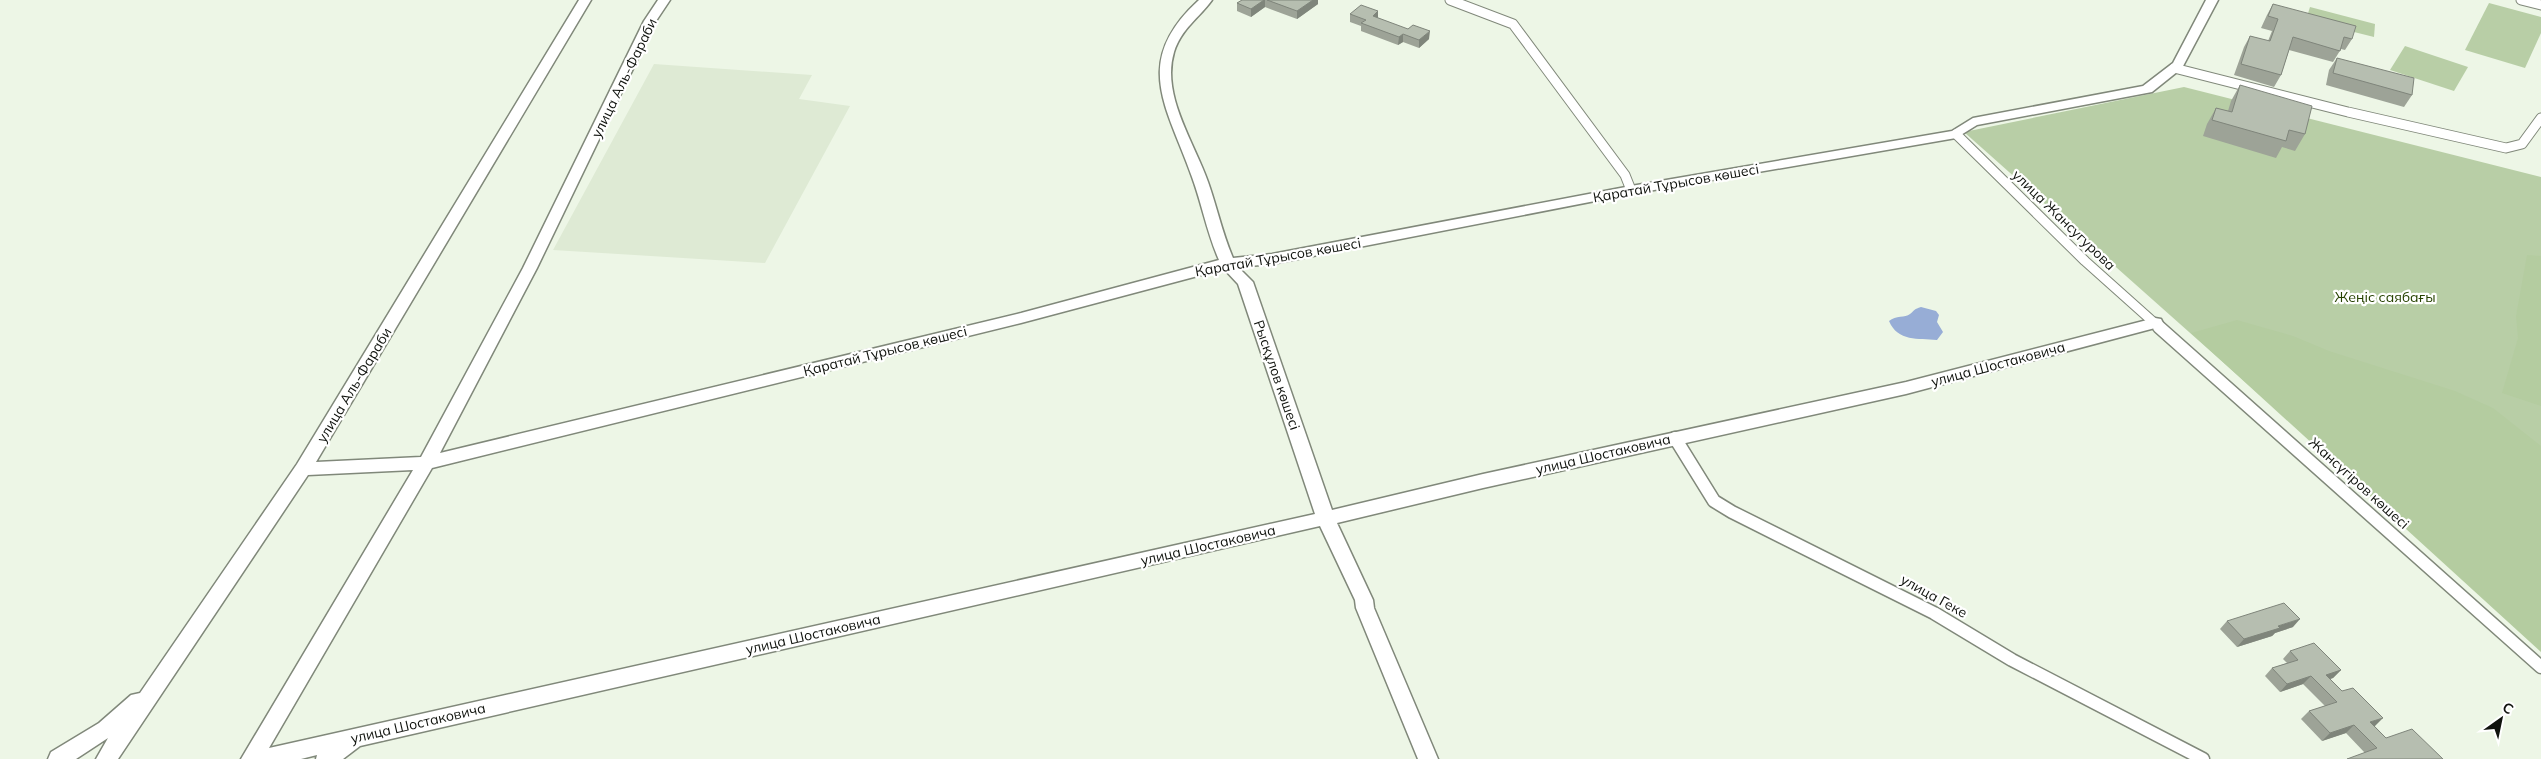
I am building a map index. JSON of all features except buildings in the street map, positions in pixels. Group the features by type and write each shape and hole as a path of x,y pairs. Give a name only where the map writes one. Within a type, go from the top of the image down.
{"main road":[{"name":"улица Аль-Фараби","path":"106,759 303,469 585,0"},
{"name":"улица Аль-Фараби","path":"250,759 426,463 530,268 650,21 664,0"},
{"name":"Рысқұлов көшесі","path":"1206,0 1189,14 1181,29 1171,40 1166,61 1166,85 1170,104 1200,179 1227,263 1245,282 1325,517 1364,600 1365,608 1428,759"},
{"name":"Қаратай Тұрысов көшесі","path":"303,469 426,463 1020,318 1227,263 1272,259 1632,190 1956,134 1973,122 2147,89 2174,68 2212,0"},
{"name":"улица Шостаковича","path":"260,759 1675,438 1906,388 2155,323"},
{"path":"58,759 106,729 160,680"},
{"path":"326,759 361,736"}],"street":[{"path":"1450,0 1513,24 1625,175 1632,190"},
{"path":"2521,0 2541,5"},
{"path":"2174,68 2348,112 2506,148 2522,144 2541,118"},
{"name":"улица Жансугурова","path":"1956,134 2085,262 2155,323"},
{"name":"Жансүгіров көшесі","path":"2155,323 2541,667"},
{"name":"улица Геке","path":"1675,438 1714,501 1732,512 1934,613 2012,660 2203,759"}],"shaded area":[{"path":"654,64 812,75 799,99 850,106 765,263 553,250"}],"green space":[{"path":"2489,3 2541,17 2541,33 2525,68 2465,50"},
{"path":"2310,7 2375,24 2374,37 2306,20"},
{"path":"2405,46 2468,67 2454,91 2390,70"},
{"name":"Жеңіс саябағы","path":"2184,87 2541,177 2541,645 1964,132"},
{"path":"2527,255 2541,256 2541,406 2502,393 2518,338 2516,316"},
{"path":"2237,320 2293,336 2329,351 2455,391 2493,408 2541,446 2541,652 2191,333"}],"water":[{"path":"1921,307 1936,311 1939,315 1937,322 1943,332 1937,340 1903,336 1893,328 1889,321 1908,315"}]}
